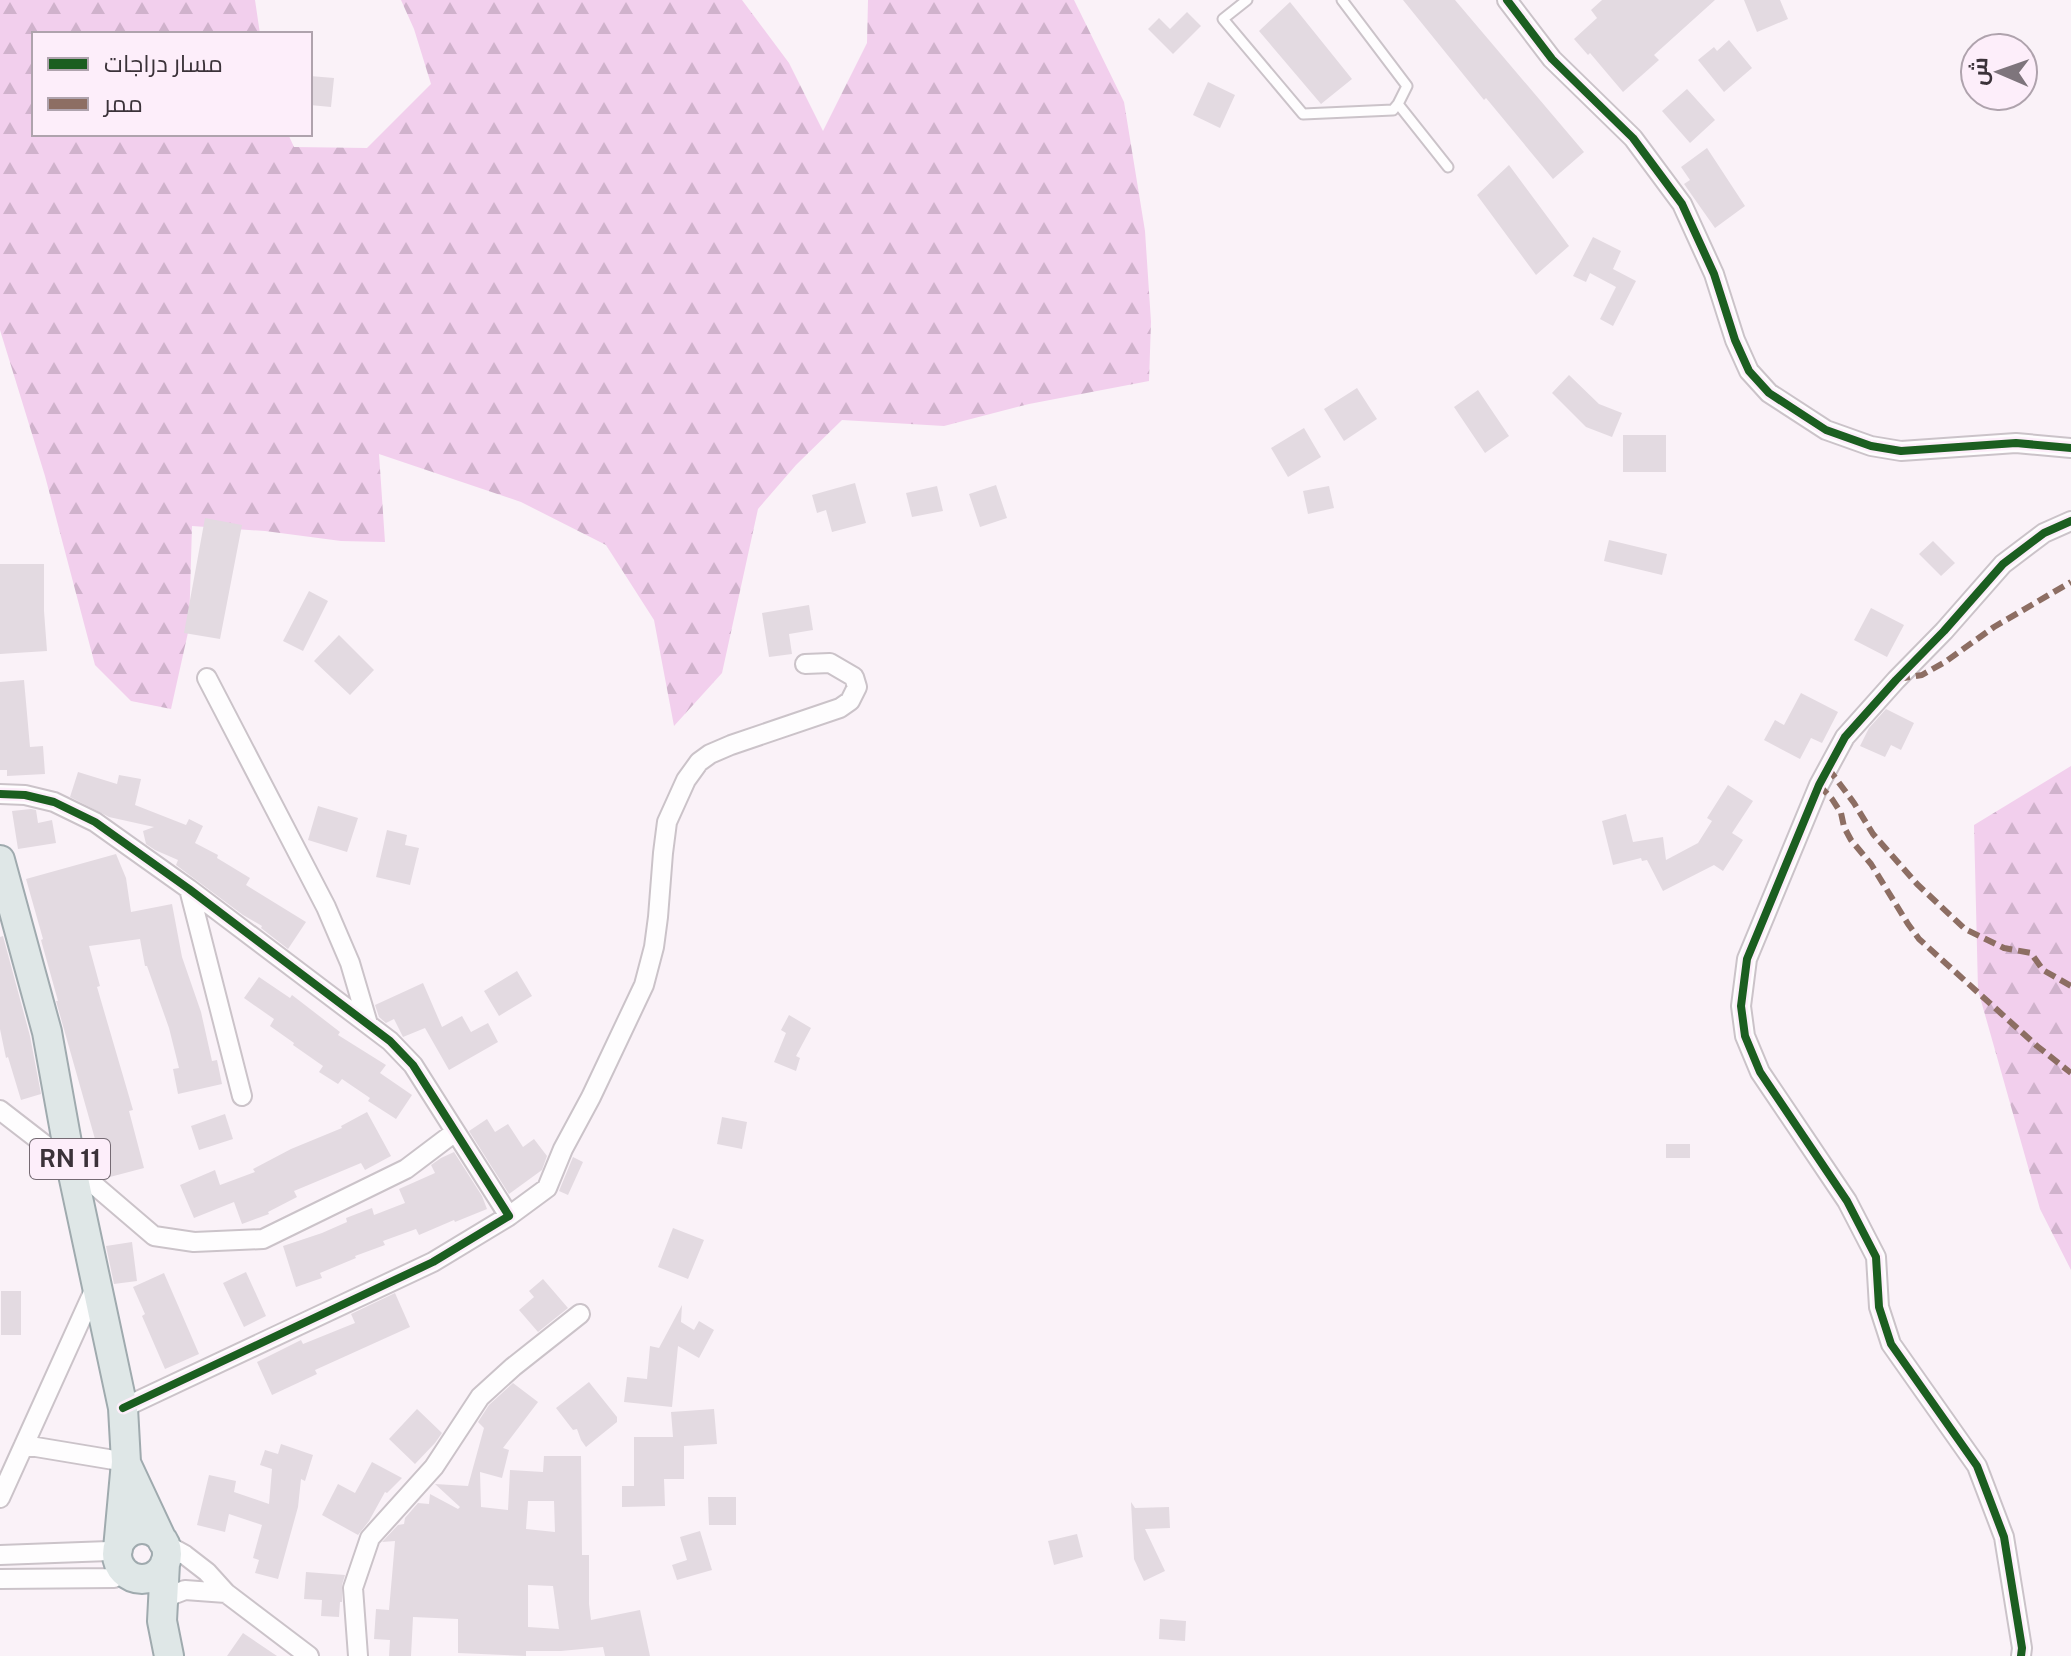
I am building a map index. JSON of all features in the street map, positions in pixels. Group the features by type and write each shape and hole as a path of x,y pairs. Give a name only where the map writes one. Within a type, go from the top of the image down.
{"main road":[{"name":"RN 11","path":"0,860 47,1032 71,1165 123,1408 126,1462 120,1561 163,1614"},
{"name":"RN 11","path":"126,1462 164,1550 163,1614 169,1656"},
{"path":"143,1529 153,1532 164,1550 158,1573 146,1579 137,1579 120,1561 127,1535 143,1529"}],"street":[{"path":"1507,0 1552,59 1633,138 1682,204 1714,274 1735,340 1749,371 1769,393 1826,430 1886,449 1919,451 2016,443 2071,448"},
{"path":"2021,1656 2004,1537 1977,1466 1891,1344 1879,1307 1876,1257 1847,1201 1760,1072 1745,1036 1741,1006 1747,959 1819,785 1845,737 2003,564 2044,533 2071,521"},
{"path":"123,1408 433,1262 509,1216 547,1188 644,985 654,947 667,822 686,780 699,762 710,754 840,708 850,701 857,687 854,677 830,663 805,664"},
{"path":"207,678 326,907 350,963 368,1024"},
{"path":"0,794 25,795 54,802 95,822 390,1041 413,1065 509,1216"},
{"path":"189,889 242,1096"},
{"path":"0,1110 154,1236 194,1242 263,1239 406,1169 455,1132"},
{"path":"0,1498 97,1285"},
{"path":"358,1656 353,1588 370,1538 434,1467 480,1397 580,1314"},
{"path":"24,1445 126,1462"},
{"path":"164,1550 185,1555 207,1572 226,1593 309,1656"},
{"path":"0,1555 109,1551 120,1561 114,1578 0,1579"},
{"path":"163,1614 172,1595 185,1590 226,1593"}],"lane":[{"path":"1247,0 1223,19 1303,114 1393,110 1407,86 1342,0"},
{"path":"1398,104 1448,167"}],"green space":[{"path":"0,0 255,0 260,32 32,32 32,136 289,136 294,147 367,148 431,84 414,29 401,0 742,0 789,63 823,131 867,43 868,0 1074,0 1124,102 1145,231 1151,322 1149,381 1029,404 944,426 842,420 796,465 758,509 722,673 674,726 654,620 606,545 521,502 379,454 385,542 341,541 192,526 189,628 171,709 131,701 95,665 45,476 0,330"},
{"path":"2071,766 2071,1270 2040,1209 1978,990 1974,825"}],"building":[{"path":"1403,0 1455,0 1584,152 1553,179"},
{"path":"1602,0 1715,0 1654,55 1659,60 1623,92 1574,39 1597,18 1591,10"},
{"path":"1744,0 1780,0 1788,19 1757,32"},
{"path":"1290,2 1352,79 1321,104 1259,31"},
{"path":"1187,12 1201,26 1173,54 1148,29 1159,18 1170,29"},
{"path":"1729,40 1752,68 1724,92 1698,60 1714,47 1717,51"},
{"path":"312,76 334,78 331,107 312,105"},
{"path":"1208,82 1235,95 1220,128 1193,115"},
{"path":"1687,89 1715,120 1690,143 1662,111"},
{"path":"1707,148 1745,206 1715,228 1684,184 1690,180 1681,167"},
{"path":"1509,165 1569,246 1536,275 1477,195"},
{"path":"1593,237 1621,251 1613,269 1636,281 1613,326 1600,319 1616,287 1590,273 1586,282 1573,276"},
{"path":"1569,375 1599,404 1622,413 1612,437 1586,427 1552,393"},
{"path":"1357,388 1377,419 1344,441 1324,409"},
{"path":"1478,390 1509,436 1485,453 1454,407"},
{"path":"1304,428 1321,457 1288,477 1271,448"},
{"path":"1623,435 1666,435 1666,472 1623,472"},
{"path":"855,483 866,523 832,532 826,510 817,513 812,495"},
{"path":"996,485 1007,518 980,527 969,494"},
{"path":"937,486 943,511 912,517 906,493"},
{"path":"1329,486 1334,508 1308,514 1303,491"},
{"path":"205,518 242,525 220,639 184,633"},
{"path":"1609,540 1667,554 1662,575 1604,561"},
{"path":"1933,541 1955,563 1941,576 1919,554"},
{"path":"0,564 44,564 47,651 0,654"},
{"path":"309,591 328,601 303,651 283,641"},
{"path":"809,605 813,630 789,634 792,654 769,657 762,613"},
{"path":"1871,608 1904,625 1887,657 1854,640"},
{"path":"339,635 374,670 350,695 314,661"},
{"path":"24,680 30,747 43,746 45,774 7,776 7,770 0,770 0,682"},
{"path":"1801,693 1838,712 1822,743 1811,738 1800,759 1764,740 1775,720 1784,725"},
{"path":"1886,709 1914,723 1901,750 1891,745 1885,757 1860,746 1869,728"},
{"path":"78,772 117,784 119,775 141,779 135,805 186,825 189,819 203,826 195,843 250,878 246,885 306,922 288,949 262,926 176,865 178,860 146,844 143,831 154,827 109,817 70,797"},
{"path":"1728,785 1753,801 1732,833 1743,840 1723,871 1714,865 1663,891 1647,860 1642,861 1641,858 1613,865 1602,821 1626,814 1633,842 1663,837 1666,860 1698,843 1712,821 1707,818"},
{"path":"318,806 358,818 347,852 308,840"},
{"path":"36,810 38,823 52,820 56,843 18,849 12,811"},
{"path":"387,830 407,835 405,845 419,848 410,885 376,877"},
{"path":"116,854 126,878 131,912 172,904 182,957 201,1012 212,1061 217,1060 222,1084 178,1094 173,1069 179,1068 169,1028 145,966 140,939 89,946 100,986 97,987 133,1110 129,1111 144,1168 106,1178 56,1001 26,879"},
{"path":"3,936 30,1036 41,1094 21,1100 6,1058 0,1029 0,937"},
{"path":"517,971 532,996 499,1016 484,991"},
{"path":"259,977 290,998 292,995 340,1032 338,1035 386,1065 380,1073 412,1095 396,1119 342,1079 338,1084 319,1072 323,1066 270,1026 274,1019 244,998"},
{"path":"423,983 442,1027 462,1016 471,1032 488,1023 498,1042 449,1070 425,1028 403,1037 394,1019 386,1023 379,1017 375,1005"},
{"path":"789,1015 811,1028 796,1056 800,1058 796,1071 774,1062 786,1033 781,1030"},
{"path":"367,1112 391,1156 365,1170 361,1163 294,1191 297,1197 269,1214 242,1224 234,1202 194,1218 180,1185 215,1170 220,1185 255,1172 253,1169 342,1128"},
{"path":"225,1114 233,1139 199,1150 191,1126"},
{"path":"722,1117 747,1122 742,1149 717,1144"},
{"path":"487,1119 495,1132 508,1124 523,1147 534,1139 547,1156 542,1170 509,1194 469,1131"},
{"path":"1666,1144 1690,1144 1690,1158 1666,1158"},
{"path":"454,1152 487,1209 419,1235 416,1229 383,1241 385,1245 320,1273 322,1278 296,1287 283,1246 322,1233 347,1222 346,1218 372,1208 374,1215 405,1203 399,1189 435,1173 431,1165"},
{"path":"573,1157 583,1162 568,1195 559,1191"},
{"path":"673,1228 704,1240 688,1279 658,1267"},
{"path":"132,1242 137,1281 114,1284 106,1246"},
{"path":"246,1272 266,1316 244,1327 223,1283"},
{"path":"164,1273 199,1354 165,1369 133,1287"},
{"path":"543,1279 568,1308 538,1332 519,1310 534,1297 529,1291"},
{"path":"1,1291 21,1291 21,1335 1,1335"},
{"path":"395,1293 410,1327 315,1370 317,1374 272,1395 257,1362 301,1340 303,1344 355,1323 351,1314"},
{"path":"682,1305 681,1322 694,1330 699,1321 714,1330 699,1358 678,1346 672,1407 624,1402 627,1377 647,1379 650,1346 659,1348"},
{"path":"589,1382 617,1417 617,1422 586,1447 577,1429 573,1430 556,1408"},
{"path":"513,1383 538,1402 503,1448 509,1450 502,1478 480,1472 481,1507 508,1510 510,1470 543,1472 544,1456 581,1456 582,1555 589,1555 591,1620 640,1610 650,1656 605,1656 603,1647 526,1651 526,1656 458,1653 458,1619 413,1617 411,1656 389,1656 390,1640 374,1639 376,1609 389,1610 395,1541 382,1542 398,1525 404,1524 405,1518 418,1503 429,1504 430,1494 458,1509 460,1507 435,1484 468,1486 484,1428 478,1422 489,1405","holes":["528,1501 554,1501 555,1532 526,1529","528,1585 553,1586 559,1629 528,1627"]},
{"path":"417,1409 442,1433 415,1464 389,1439"},
{"path":"714,1409 717,1444 684,1446 684,1479 664,1479 665,1506 622,1507 622,1486 634,1486 634,1437 673,1437 671,1412"},
{"path":"281,1444 313,1455 305,1481 301,1479 298,1507 278,1579 255,1573 259,1560 253,1558 262,1525 229,1514 225,1532 197,1525 209,1475 236,1481 234,1492 269,1504 272,1469 260,1465 265,1450 278,1454"},
{"path":"372,1462 402,1478 385,1492 358,1535 322,1515 338,1484 355,1493"},
{"path":"708,1497 736,1497 736,1525 709,1525"},
{"path":"1131,1502 1135,1508 1169,1507 1170,1528 1145,1529 1165,1571 1144,1581 1134,1559"},
{"path":"700,1531 712,1570 677,1580 672,1565 687,1560 680,1537"},
{"path":"1077,1534 1083,1557 1054,1565 1048,1541"},
{"path":"306,1572 345,1575 339,1617 321,1616 322,1600 304,1599"},
{"path":"1160,1619 1186,1621 1185,1641 1159,1639"},
{"path":"243,1633 277,1656 227,1656"}],"marked path":[{"path":"1898,679 1922,675 1994,627 2071,582"},
{"path":"1828,768 1873,834 1917,884 1965,929 2004,948 2031,953 2043,970 2071,986"},
{"path":"1819,785 1832,799 1851,840 1871,864 1919,939 2071,1073"}],"cycle path":[{"path":"1507,0 1552,59 1633,138 1682,204 1714,274 1735,340 1749,371 1769,393 1826,430 1871,446 1901,451 2016,443 2071,448"},
{"path":"2021,1656 2004,1537 1977,1466 1891,1344 1879,1307 1876,1257 1847,1201 1760,1072 1745,1036 1741,1006 1747,959 1819,785 1845,737 2003,564 2044,533 2071,521"},
{"path":"0,794 25,795 54,802 95,822 390,1041 413,1065 509,1216 433,1262 123,1408"}]}
